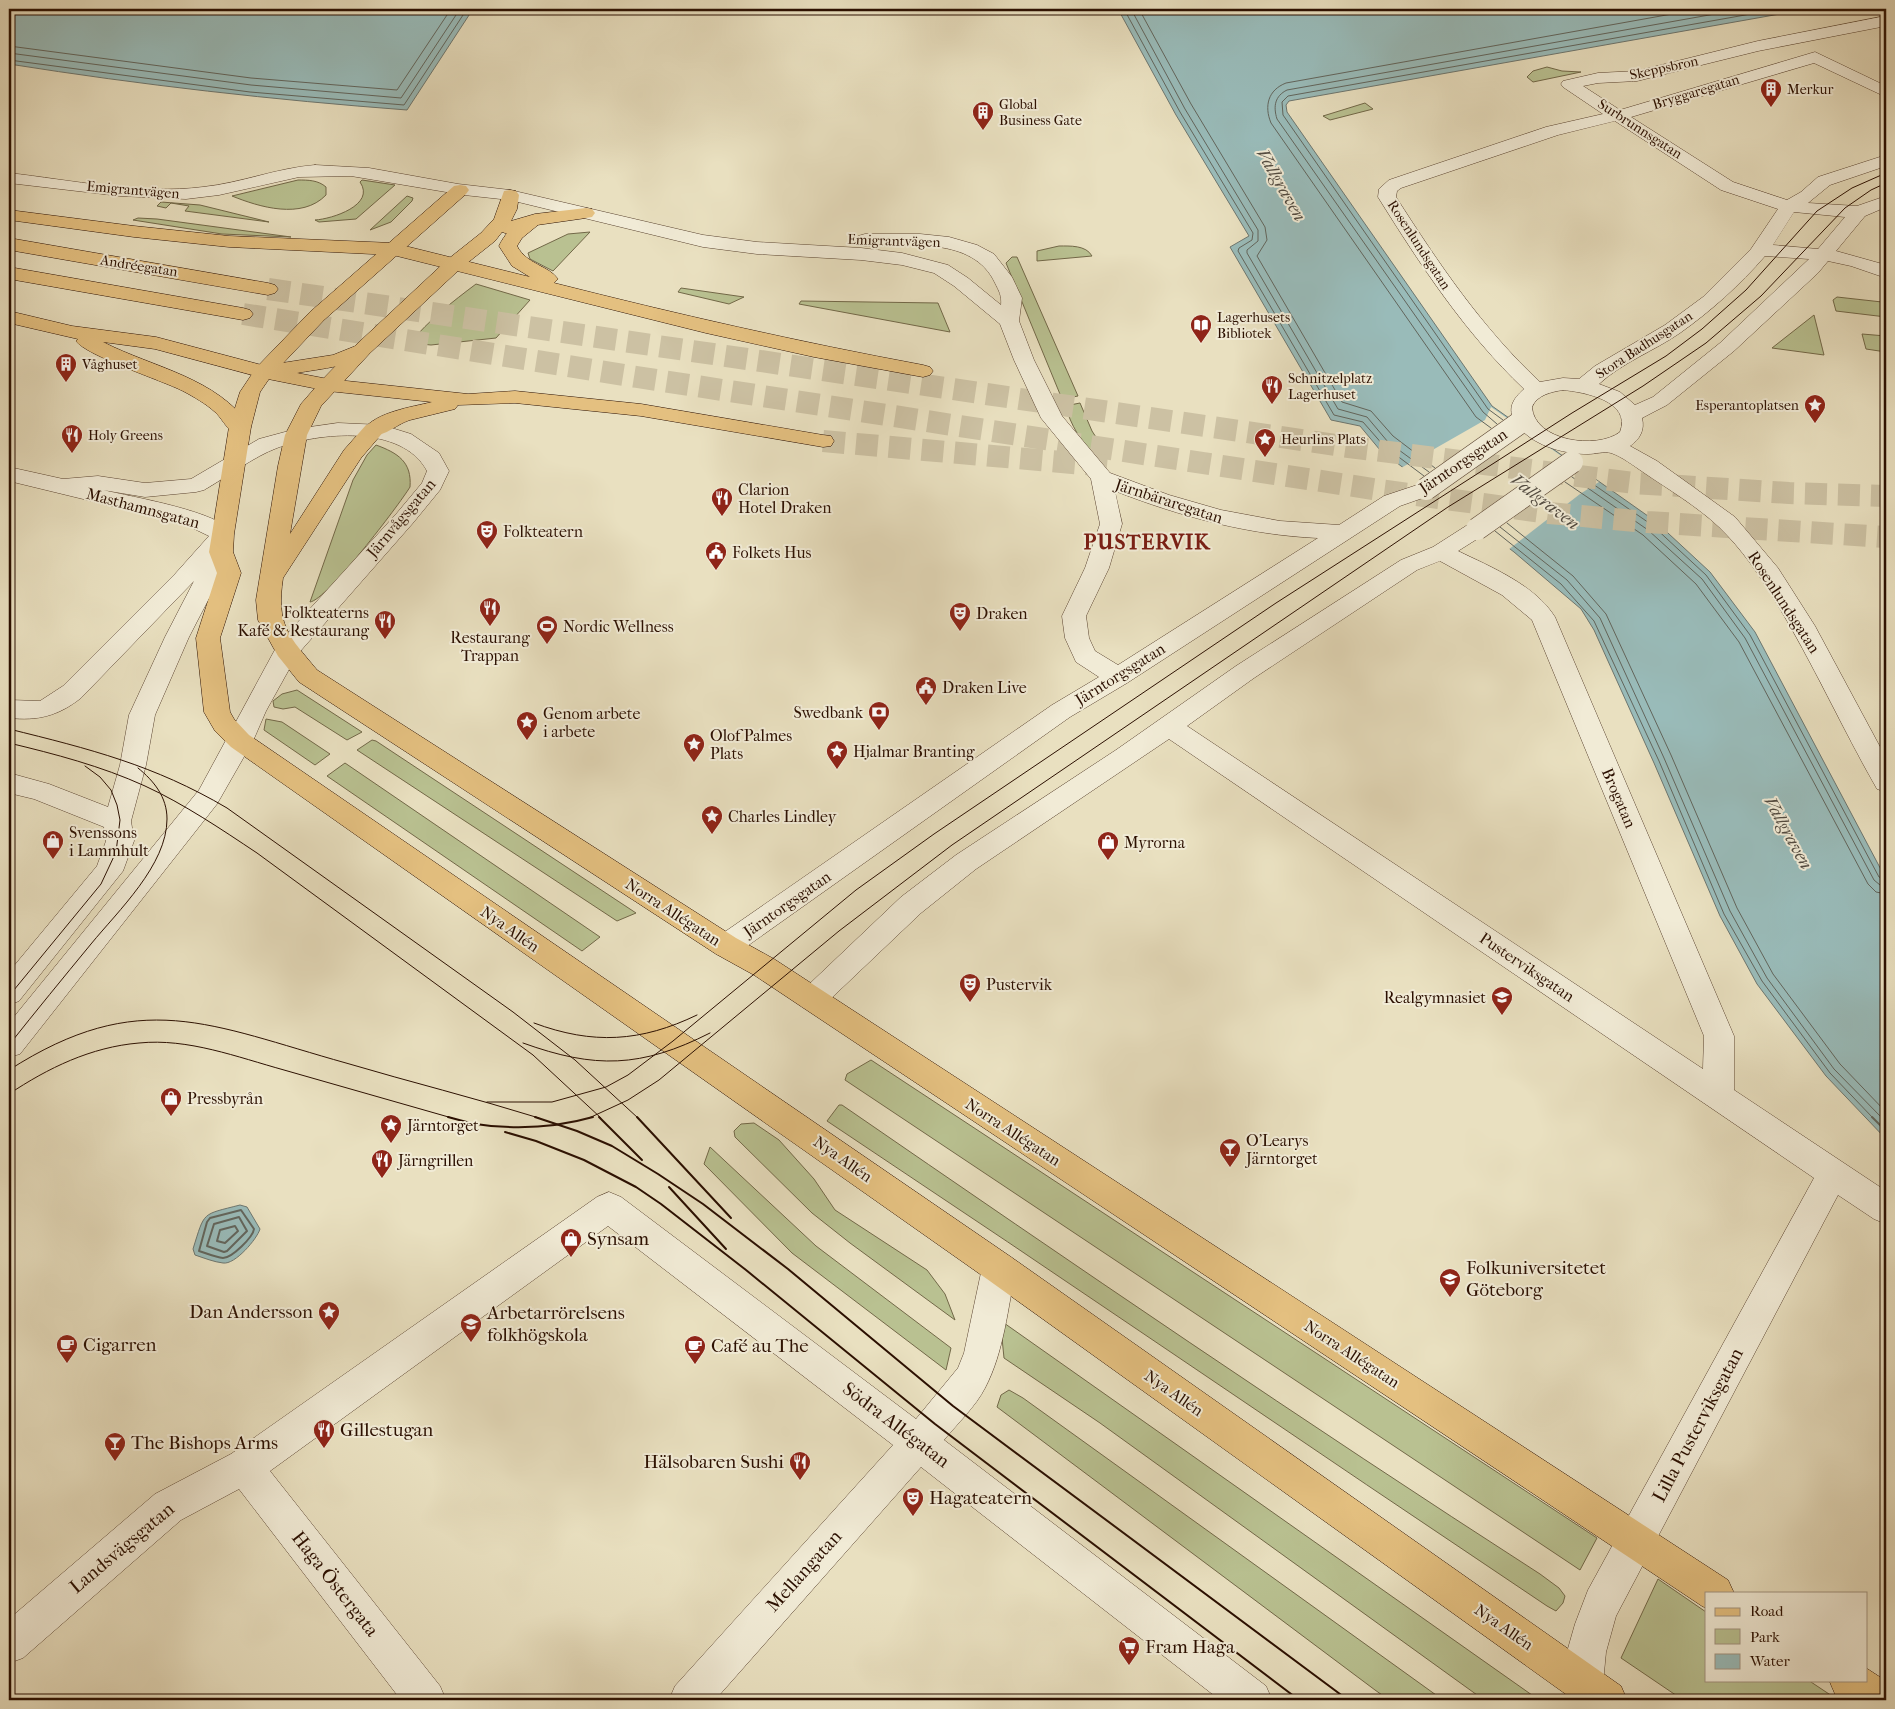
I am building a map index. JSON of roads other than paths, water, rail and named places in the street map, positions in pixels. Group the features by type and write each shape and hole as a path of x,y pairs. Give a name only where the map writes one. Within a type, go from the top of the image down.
{"main road":[{"path":"222,543 240,427 250,392 263,372 292,340 333,301 473,181"},
{"path":"287,650 270,620 268,600 289,466 296,435 312,404 328,385 363,349 454,264 488,237 502,221 508,209 511,187"},
{"path":"488,237 512,226 535,220 586,213"},
{"path":"9,214 72,224 213,241 282,246 350,246 393,249 626,308 814,351 923,371"},
{"path":"535,220 520,230 510,240 508,246 511,256 528,270 550,281 554,289"},
{"name":"Andréegatan","path":"9,244 268,289"},
{"name":"Andréegatan","path":"9,273 243,314"},
{"path":"9,317 72,332 156,343 263,372 328,385 468,400 515,398 641,410 823,442"},
{"path":"72,332 102,351 175,380 206,396 222,408 240,427"},
{"path":"263,372 338,360 363,349"},
{"path":"270,580 352,455 374,430 400,416 468,400"},
{"name":"Nya Allén","path":"222,543 229,573 208,638 217,712 224,725 240,741 999,1268 1595,1692"},
{"name":"Norra Allégatan","path":"287,650 308,676 726,946 764,967 1713,1592"},
{"path":"1852,1682 1879,1700"}],"street":[{"name":"Skeppsbron","path":"1569,84 1598,78 1637,76 1758,46 1886,21"},
{"name":"Skeppsbron","path":"1589,96 1622,92 1758,46"},
{"name":"Bryggaregatan","path":"1616,114 1635,111 1815,57 1886,92"},
{"name":"Surbrunnsgatan","path":"1569,84 1728,186 1748,195 1788,207 1817,211 1860,212"},
{"name":"Rosenlundsgatan","path":"1536,389 1506,362 1436,274 1387,197 1388,189 1395,184 1478,155 1552,131 1616,114"},
{"name":"Stora Badhusgatan","path":"1584,386 1602,370 1672,330 1710,301 1760,250 1788,207 1807,196 1824,180 1886,160"},
{"name":"Emigrantvägen","path":"9,178 132,192 188,194 218,190 316,170 473,181 511,187 586,213 703,241 756,248 870,255 902,259 941,269 961,282 1009,321"},
{"name":"Surbrunnsgatan","path":"1710,174 1751,184 1788,186 1824,180"},
{"name":"Emigrantvägen","path":"473,181 488,191 511,187"},
{"name":"Emigrantvägen","path":"561,189 642,214 698,227 740,234 811,239 920,240 949,243 970,249 987,258 1002,277 1012,298 1009,321"},
{"path":"1631,415 1660,402 1727,347 1766,313 1824,255 1840,233 1860,212 1886,201"},
{"path":"1760,250 1824,255 1858,261 1886,272"},
{"path":"1795,283 1833,277 1857,277 1886,282"},
{"path":"1009,321 1024,360 1052,418 1102,478"},
{"path":"812,999 911,905 966,862 1119,762 1245,672 1409,565 1441,552 1572,462 1602,446 1629,436 1633,429 1631,415 1624,405 1612,396 1584,386 1563,384 1536,389 1527,395 1522,402 1521,422"},
{"name":"Rosenlundsgatan","path":"1521,422 1554,441 1602,446 1649,466 1719,516 1747,544 1770,573 1803,626 1886,782"},
{"name":"Järntorgsgatan","path":"726,946 1060,711 1118,677 1392,501 1426,489 1521,422"},
{"name":"Masthamnsgatan","path":"63,486 98,483 145,490 196,485 267,444 296,435 338,429 374,430"},
{"name":"Järnvågsgatan","path":"9,1044 208,797 240,741 253,711 287,650 405,518 432,485 438,470 431,458 403,439 374,430"},
{"name":"Masthamnsgatan","path":"9,474 188,518 205,524 222,543"},
{"name":"Järnbäraregatan","path":"1102,478 1146,496 1237,522 1304,532 1343,532"},
{"name":"Järnbäraregatan","path":"1102,478 1111,524 1097,568 1074,616 1077,638 1085,656 1118,677"},
{"path":"9,709 38,712 57,704 106,660 183,579 222,543"},
{"path":"9,993 109,871 120,841 117,821 133,765 138,732 147,702 176,637 222,543"},
{"name":"Brogatan","path":"1441,552 1468,565 1534,606 1542,617 1719,1036 1718,1095"},
{"name":"Pusterviksgatan","path":"1168,726 1886,1209"},
{"path":"9,783 40,792 117,821"},
{"name":"Lilla Pusterviksgatan","path":"1595,1692 1585,1654 1591,1630 1602,1604 1833,1173"},
{"name":"Södra Allégatan","path":"244,1467 609,1207 640,1233 919,1442 1252,1700"},
{"name":"Mellangatan","path":"689,1700 919,1442 972,1378 982,1353 999,1268"},
{"name":"Landsvägsgatan","path":"9,1644 168,1507 244,1467"},
{"name":"Haga Östergata","path":"244,1467 426,1700"}],"water":[{"path":"9,9 473,9 407,110 307,102 208,91 108,79 9,64"},
{"name":"Vallgraven","path":"1118,9 1808,9 1289,101 1286,105 1287,112 1492,406 1655,521 1710,572 1755,632 1886,879 1886,1139 1826,1076 1757,984 1720,916 1594,630 1581,609 1514,552 1380,450 1360,426 1331,420 1230,247 1249,236 1176,115"},
{"path":"240,1205 247,1207 260,1229 250,1245 239,1256 228,1263 216,1262 195,1255 193,1249 206,1216"}],"tunnel":[{"path":"268,289 1349,447 1634,483 1789,493 1886,496"},
{"path":"243,314 637,377 1380,490 1549,513 1647,522 1886,537"},
{"path":"823,441 1107,466"}],"tram line":[{"path":"655,1054 856,890 934,834 1276,603 1572,413 1666,356 1702,329 1746,290 1817,211 1852,188 1886,173"},
{"path":"622,1103 659,1080 839,931 952,845 1448,507 1643,386 1706,343 1761,296 1845,208 1871,190 1886,183"},
{"path":"9,729 94,751 147,769 174,780 227,808 513,1012 570,1056"},
{"path":"9,743 112,772 160,794"},
{"path":"9,996 101,884 116,852 120,820 117,805 111,790 100,777 85,766"},
{"path":"138,768 149,778 160,794"},
{"path":"9,1045 127,902 150,870 165,836 167,819 165,804 160,794"},
{"path":"160,794 216,826 257,853 533,1055 576,1095"},
{"path":"534,1023 576,1035 617,1037 656,1031 697,1015"},
{"path":"9,1070 56,1044 98,1028 137,1021 176,1021 214,1026 254,1036 539,1118"},
{"path":"655,1054 685,1045 710,1033"},
{"path":"9,1094 55,1067 87,1054 121,1045 157,1042 176,1043 230,1054 452,1118"},
{"path":"523,1043 570,1056"},
{"path":"570,1056 618,1061 655,1054"},
{"path":"605,1087 628,1075 655,1054"},
{"path":"570,1056 605,1087"},
{"path":"576,1095 605,1087"},
{"path":"605,1087 622,1103"},
{"path":"487,1102 552,1102 576,1095"},
{"path":"576,1095 597,1114"},
{"path":"597,1114 622,1103"},
{"path":"622,1103 638,1118"},
{"path":"589,1118 597,1114"},
{"path":"597,1114 601,1118"},
{"path":"448,1117 472,1124"},
{"path":"535,1117 558,1125"},
{"path":"589,1118 593,1117"},
{"path":"599,1117 642,1160"},
{"path":"558,1125 589,1118"},
{"path":"638,1118 731,1218"},
{"path":"468,1123 472,1124"},
{"path":"472,1124 500,1127 558,1125"},
{"path":"558,1125 612,1146 703,1204 788,1269 953,1406 1348,1700"},
{"path":"505,1132 536,1141 584,1160 636,1187 661,1204 746,1270 935,1424 1299,1700"},
{"path":"669,1187 726,1249"}],"place":[{"name":"Merkur","path":"1771,108"},
{"name":"Global Business Gate","path":"983,131"},
{"name":"Lagerhusets Bibliotek","path":"1201,344"},
{"name":"Våghuset","path":"66,383"},
{"name":"Schnitzelplatz Lagerhuset","path":"1272,405"},
{"name":"Esperantoplatsen","path":"1815,424"},
{"name":"Holy Greens","path":"72,454"},
{"name":"Heurlins Plats","path":"1265,458"},
{"name":"Clarion Hotel Draken","path":"722,517"},
{"name":"Folkteatern","path":"487,550"},
{"name":"Folkets Hus","path":"716,571"},
{"name":"Restaurang Trappan","path":"490,627"},
{"name":"Draken","path":"960,632"},
{"name":"Folkteaterns Kafé & Restaurang","path":"385,640"},
{"name":"Nordic Wellness","path":"547,645"},
{"name":"Draken Live","path":"926,706"},
{"name":"Swedbank","path":"879,731"},
{"name":"Genom arbete i arbete","path":"527,741"},
{"name":"Olof Palmes Plats","path":"694,763"},
{"name":"Hjalmar Branting","path":"837,770"},
{"name":"Charles Lindley","path":"712,835"},
{"name":"Svenssons i Lammhult","path":"53,860"},
{"name":"Myrorna","path":"1108,861"},
{"name":"Pustervik","path":"970,1003"},
{"name":"Realgymnasiet","path":"1502,1016"},
{"name":"Pressbyrån","path":"171,1117"},
{"name":"Järntorget","path":"391,1144"},
{"name":"O'Learys Järntorget","path":"1230,1168"},
{"name":"Järngrillen","path":"382,1179"},
{"name":"Synsam","path":"571,1258"},
{"name":"Folkuniversitetet Göteborg","path":"1450,1298"},
{"name":"Dan Andersson","path":"329,1331"},
{"name":"Arbetarrörelsens folkhögskola","path":"471,1343"},
{"name":"Cigarren","path":"67,1364"},
{"name":"Café au The","path":"695,1365"},
{"name":"Gillestugan","path":"324,1449"},
{"name":"The Bishops Arms","path":"115,1462"},
{"name":"Hälsobaren Sushi","path":"800,1481"},
{"name":"Hagateatern","path":"913,1517"},
{"name":"Fram Haga","path":"1129,1666"}],"district":[{"name":"PUSTERVIK","path":"1147,542"}]}
